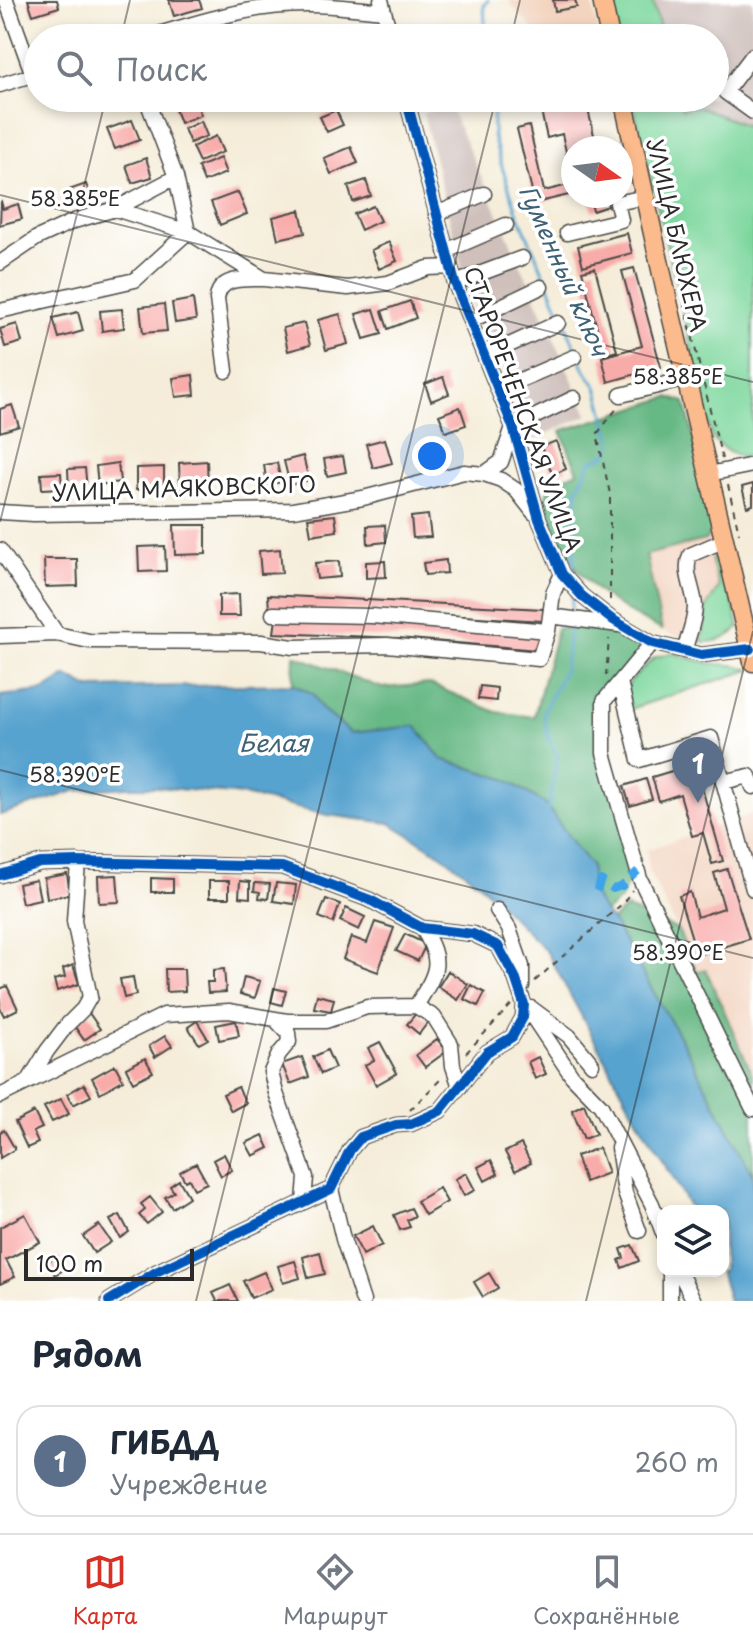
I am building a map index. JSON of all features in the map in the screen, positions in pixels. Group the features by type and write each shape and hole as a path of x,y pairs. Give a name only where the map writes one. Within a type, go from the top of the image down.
{"main road":[{"path":"602,0 607,24"},
{"name":"УЛИЦА БЛЮХЕРА","path":"626,112 686,379 717,472 732,539 751,656"}],"street":[{"path":"6,0 24,44"},
{"path":"216,0 222,15"},
{"path":"192,24 222,15 285,6 382,6"},
{"path":"729,87 753,55"},
{"path":"0,85 24,78"},
{"path":"729,95 753,112"},
{"path":"151,112 176,177 188,232"},
{"name":"СТАРОРЕЧЕНСКАЯ УЛИЦА","path":"410,112 455,283 513,427 539,519 562,574 582,596 618,624 652,643 701,655 751,656"},
{"path":"0,263 49,232 115,209 176,177"},
{"path":"436,214 484,194"},
{"path":"567,233 621,220 617,203 645,197"},
{"path":"115,209 188,232 264,279"},
{"path":"446,251 506,225"},
{"path":"0,311 135,280 188,232"},
{"path":"455,283 522,258"},
{"path":"226,371 218,291 223,284 264,279 348,288 388,283 428,268 451,267"},
{"path":"470,321 541,287"},
{"path":"485,356 558,323"},
{"path":"499,389 574,357"},
{"path":"621,395 686,379"},
{"path":"484,474 501,462 513,427 574,398"},
{"path":"717,472 753,465"},
{"name":"УЛИЦА МАЯКОВСКОГО","path":"0,512 293,510 363,498 464,472 484,474"},
{"path":"484,474 516,490 539,519"},
{"path":"684,651 695,604 689,585 687,563 690,555 732,539"},
{"path":"0,550 57,634"},
{"path":"0,636 57,634 89,641 261,642 293,647 387,645 539,659 560,621 553,593 562,574"},
{"path":"273,614 618,624 638,661"},
{"path":"652,643 604,701 604,753 640,879 753,1109"},
{"path":"620,682 639,760 711,738 750,868 753,889"},
{"path":"723,782 749,776 753,787"},
{"path":"28,1082 47,1051 90,997 74,921 78,862"},
{"path":"0,875 40,863 282,867 370,900 422,928 473,934 498,946 523,999 572,1076 601,1106 657,1217"},
{"path":"109,1301 156,1272 331,1189 350,1150 361,1137 396,1125 411,1124 440,1111 487,1052 512,1037 523,1017 522,966 509,929 497,910"},
{"path":"416,1006 436,966 434,948 422,928"},
{"path":"523,999 569,1036 592,1064"},
{"path":"0,1096 164,1015 229,1011 287,1021 326,1021 367,1007 416,1006 434,1017 451,1044 453,1066 460,1087"},
{"path":"274,1019 288,1033 289,1042 279,1054 271,1072 306,1177 304,1202"},
{"path":"617,1136 625,1193 639,1231"},
{"path":"331,1189 363,1301"},
{"path":"670,1277 670,1301"},
{"path":"682,1277 694,1301"}],"path":[{"path":"684,302 732,539"},
{"path":"604,701 618,624 610,494 597,434 621,403 621,395"},
{"path":"396,1125 523,999 545,972 623,903"}],"shaded area":[{"path":"508,0 591,0 597,24 529,24"},
{"path":"652,0 753,0 753,129 712,112 729,112 729,24 659,24"},
{"path":"452,112 588,415 535,439 467,288 423,113"},
{"path":"715,527 721,556 711,559 719,587 707,606 702,642 676,637 662,630 646,555 705,540"},
{"path":"752,814 753,1076 706,970 698,972 649,871 647,850"}],"green space":[{"path":"610,0 652,0 659,24 616,24"},
{"path":"635,112 712,112 753,129 753,457 730,453 712,438"},
{"path":"669,397 685,402 715,527 705,540 646,555 662,630 610,600 584,577 563,546 549,514 546,497 558,481 578,472 561,431"},
{"path":"721,556 739,628 722,639 702,642 707,606 719,587 711,559"},
{"path":"557,628 590,628 636,638 645,647 601,701 631,873 622,898 605,913 591,891 591,867 544,803 505,779 441,759 416,726 351,733 322,709 313,694 293,684 294,655 382,688 430,684 496,712 534,717"},
{"path":"670,653 750,670 620,712 621,696 633,678 654,658"},
{"path":"626,908 678,930 697,972 706,970 753,1076 753,1176 683,1043 612,920"}],"water":[{"name":"Белая","path":"67,676 89,688 293,684 313,694 322,709 351,733 416,726 441,759 505,779 544,803 591,867 591,891 612,920 683,1043 753,1176 753,1301 729,1301 722,1277 729,1277 729,1205 688,1205 639,1122 547,952 481,885 443,856 390,823 327,815 243,795 156,787 75,791 0,815 0,696 43,691"}],"building":[{"path":"28,0 57,0 59,7 33,15"},
{"path":"169,0 199,0 202,8 174,16"},
{"path":"553,0 575,0 577,7 555,11"},
{"path":"176,112 200,112 201,115 180,123"},
{"path":"337,112 343,125 327,132 320,117"},
{"path":"541,112 589,112 594,136 562,134 547,138"},
{"path":"132,120 140,140 115,149 107,129"},
{"path":"201,121 207,136 190,143 184,129"},
{"path":"529,126 544,191 561,187 561,197 535,203 517,129"},
{"path":"216,136 223,152 199,162 192,147"},
{"path":"351,147 358,163 331,174 324,158"},
{"path":"146,158 152,177 132,183 126,165"},
{"path":"220,158 226,173 204,182 198,167"},
{"path":"366,180 371,196 353,202 348,186"},
{"path":"86,184 91,198 71,205 66,191"},
{"path":"238,192 247,214 220,225 211,202"},
{"path":"1,201 3,209 18,204 22,219 0,225"},
{"path":"373,206 380,221 361,230 354,214"},
{"path":"300,210 305,233 278,239 273,217"},
{"path":"627,233 632,253 583,266 578,246"},
{"path":"389,242 397,261 379,269 371,250"},
{"path":"595,268 617,351 604,355 582,271"},
{"path":"634,268 661,367 608,382 602,357 642,346 622,271"},
{"path":"193,299 196,320 175,323 172,303"},
{"path":"410,301 416,318 388,329 382,311"},
{"path":"164,304 167,331 143,333 140,307"},
{"path":"122,309 124,328 102,331 100,311"},
{"path":"374,309 382,334 364,339 356,314"},
{"path":"78,312 83,331 59,338 53,318"},
{"path":"340,314 348,344 326,350 318,320"},
{"path":"304,323 310,345 288,351 283,328"},
{"path":"17,324 22,342 5,347 0,329"},
{"path":"193,375 195,395 176,397 173,378"},
{"path":"443,377 449,394 431,401 425,384"},
{"path":"12,405 19,426 0,432 0,409"},
{"path":"460,407 466,425 446,432 439,415"},
{"path":"385,439 392,463 373,468 366,444"},
{"path":"556,441 566,469 553,475 541,447"},
{"path":"303,456 309,480 290,485 284,461"},
{"path":"343,456 346,472 327,476 324,459"},
{"path":"207,461 208,487 180,489 179,463"},
{"path":"118,463 120,482 98,485 96,466"},
{"path":"277,463 281,482 267,485 264,465"},
{"path":"164,467 164,490 136,490 136,468"},
{"path":"85,468 87,489 69,490 68,469"},
{"path":"61,473 62,488 42,489 41,474"},
{"path":"753,484 753,505 747,507 742,487"},
{"path":"335,515 337,531 311,535 308,518"},
{"path":"428,515 431,537 413,538 411,517"},
{"path":"174,525 206,525 206,554 175,555"},
{"path":"385,525 386,542 368,544 367,526"},
{"path":"165,546 166,571 139,572 138,547"},
{"path":"280,549 282,573 261,574 259,551"},
{"path":"44,559 77,559 78,586 45,587"},
{"path":"446,560 447,573 425,575 423,563"},
{"path":"339,561 340,577 317,579 315,563"},
{"path":"385,561 386,577 366,578 366,562"},
{"path":"239,594 240,616 219,616 219,595"},
{"path":"268,595 543,609 543,621 379,611 269,609"},
{"path":"276,619 415,625 539,636 538,650 398,638 274,633"},
{"path":"480,686 497,688 496,701 478,699"},
{"path":"695,764 723,861 712,864 703,833 692,836 680,794 659,801 652,777"},
{"path":"646,779 652,799 630,806 624,786"},
{"path":"727,869 749,939 697,955 679,896 690,892 697,917 724,908 714,873"},
{"path":"67,874 70,894 47,898 44,878"},
{"path":"117,875 119,902 99,903 98,876"},
{"path":"151,878 173,879 173,892 151,892"},
{"path":"36,880 40,899 22,903 18,884"},
{"path":"209,881 229,881 229,898 209,898"},
{"path":"240,881 250,882 250,898 239,897"},
{"path":"255,883 270,884 268,899 259,898 260,892 254,891"},
{"path":"276,883 296,885 294,904 273,901"},
{"path":"326,899 340,904 333,923 319,917"},
{"path":"346,908 365,917 359,930 340,921"},
{"path":"375,922 394,928 378,972 343,959 351,937 367,943"},
{"path":"405,934 426,944 418,961 396,951"},
{"path":"73,965 79,984 57,991 54,980 65,977 63,969"},
{"path":"165,969 184,969 185,991 166,992"},
{"path":"224,969 226,992 208,993 207,982 213,982 213,970"},
{"path":"448,971 468,984 458,1000 438,987"},
{"path":"133,977 136,995 124,998 120,979"},
{"path":"244,977 260,981 255,998 240,994"},
{"path":"471,985 485,993 478,1006 464,999"},
{"path":"7,986 18,1009 4,1016 0,1008 0,989"},
{"path":"274,988 286,991 282,1005 271,1002"},
{"path":"317,995 334,999 331,1011 314,1008"},
{"path":"417,1012 429,1021 419,1034 407,1024"},
{"path":"89,1013 100,1029 84,1040 73,1024"},
{"path":"197,1021 208,1039 199,1044 188,1027"},
{"path":"236,1021 239,1036 219,1040 216,1025"},
{"path":"165,1036 172,1046 155,1057 149,1046"},
{"path":"437,1039 447,1051 425,1067 416,1055"},
{"path":"380,1042 397,1073 376,1085 365,1065 374,1060 368,1048"},
{"path":"327,1050 335,1068 321,1074 313,1057"},
{"path":"302,1057 309,1077 290,1084 282,1064"},
{"path":"538,1057 546,1074 535,1079 528,1062"},
{"path":"145,1058 153,1072 133,1082 126,1068"},
{"path":"115,1065 123,1080 100,1093 92,1078"},
{"path":"84,1084 91,1096 73,1105 67,1094"},
{"path":"238,1087 246,1103 231,1111 223,1094"},
{"path":"61,1099 69,1114 52,1122 44,1107"},
{"path":"584,1104 596,1134 584,1139 572,1110"},
{"path":"34,1112 42,1128 33,1132 38,1143 27,1148 15,1122"},
{"path":"4,1130 15,1149 0,1158 0,1132"},
{"path":"263,1135 269,1148 253,1156 246,1143"},
{"path":"521,1144 531,1163 515,1171 505,1152"},
{"path":"599,1148 608,1173 585,1182 576,1156"},
{"path":"224,1154 232,1170 221,1176 213,1160"},
{"path":"491,1160 498,1174 485,1181 478,1167"},
{"path":"196,1163 207,1183 194,1189 189,1179 185,1181 180,1172"},
{"path":"466,1173 475,1190 464,1196 455,1179"},
{"path":"179,1180 189,1197 172,1208 165,1197 174,1192 170,1186"},
{"path":"439,1188 447,1202 425,1215 417,1201"},
{"path":"150,1197 162,1212 147,1224 139,1215 145,1210 141,1204"},
{"path":"411,1208 415,1216 407,1220 410,1227 400,1230 394,1215"},
{"path":"25,1214 40,1242 6,1260 15,1277 0,1284 0,1227"},
{"path":"120,1215 129,1232 120,1238 110,1220"},
{"path":"99,1225 111,1242 94,1253 83,1236"},
{"path":"373,1226 382,1245 363,1255 353,1236"},
{"path":"632,1245 639,1261 622,1268 619,1260 624,1258 621,1249"},
{"path":"320,1252 325,1274 308,1278 303,1257"},
{"path":"57,1256 65,1269 55,1275 47,1262"},
{"path":"295,1261 300,1278 283,1283 278,1266"},
{"path":"264,1272 272,1289 251,1298 243,1281"},
{"path":"489,1273 498,1288 483,1297 474,1282"},
{"path":"230,1285 238,1301 217,1301 213,1293"}],"waterway":[{"name":"Гуменный ключ","path":"485,24 484,6 488,0"},
{"name":"Гуменный ключ","path":"494,112 493,136 516,209 585,370 597,387 612,442 607,455 591,461 577,490 573,579"},
{"name":"Гуменный ключ","path":"571,615 572,594"},
{"name":"Гуменный ключ","path":"548,809 558,756 549,740 543,713 564,670 571,622"}],"marked path":[{"path":"597,891 601,880 613,889 622,886 638,871"}],"cycle path":[{"path":"410,112 455,283 513,427 539,519 562,574 582,596 610,618 652,643 701,655 750,649"},
{"path":"0,875 40,863 282,867 370,900 422,928 473,934 498,946 515,977 524,1004 523,1017 512,1037 487,1052 440,1111 411,1124 396,1125 361,1137 350,1150 331,1189 156,1272 109,1301"}],"place":[{"name":"ГИБДД","path":"698,803"}]}
